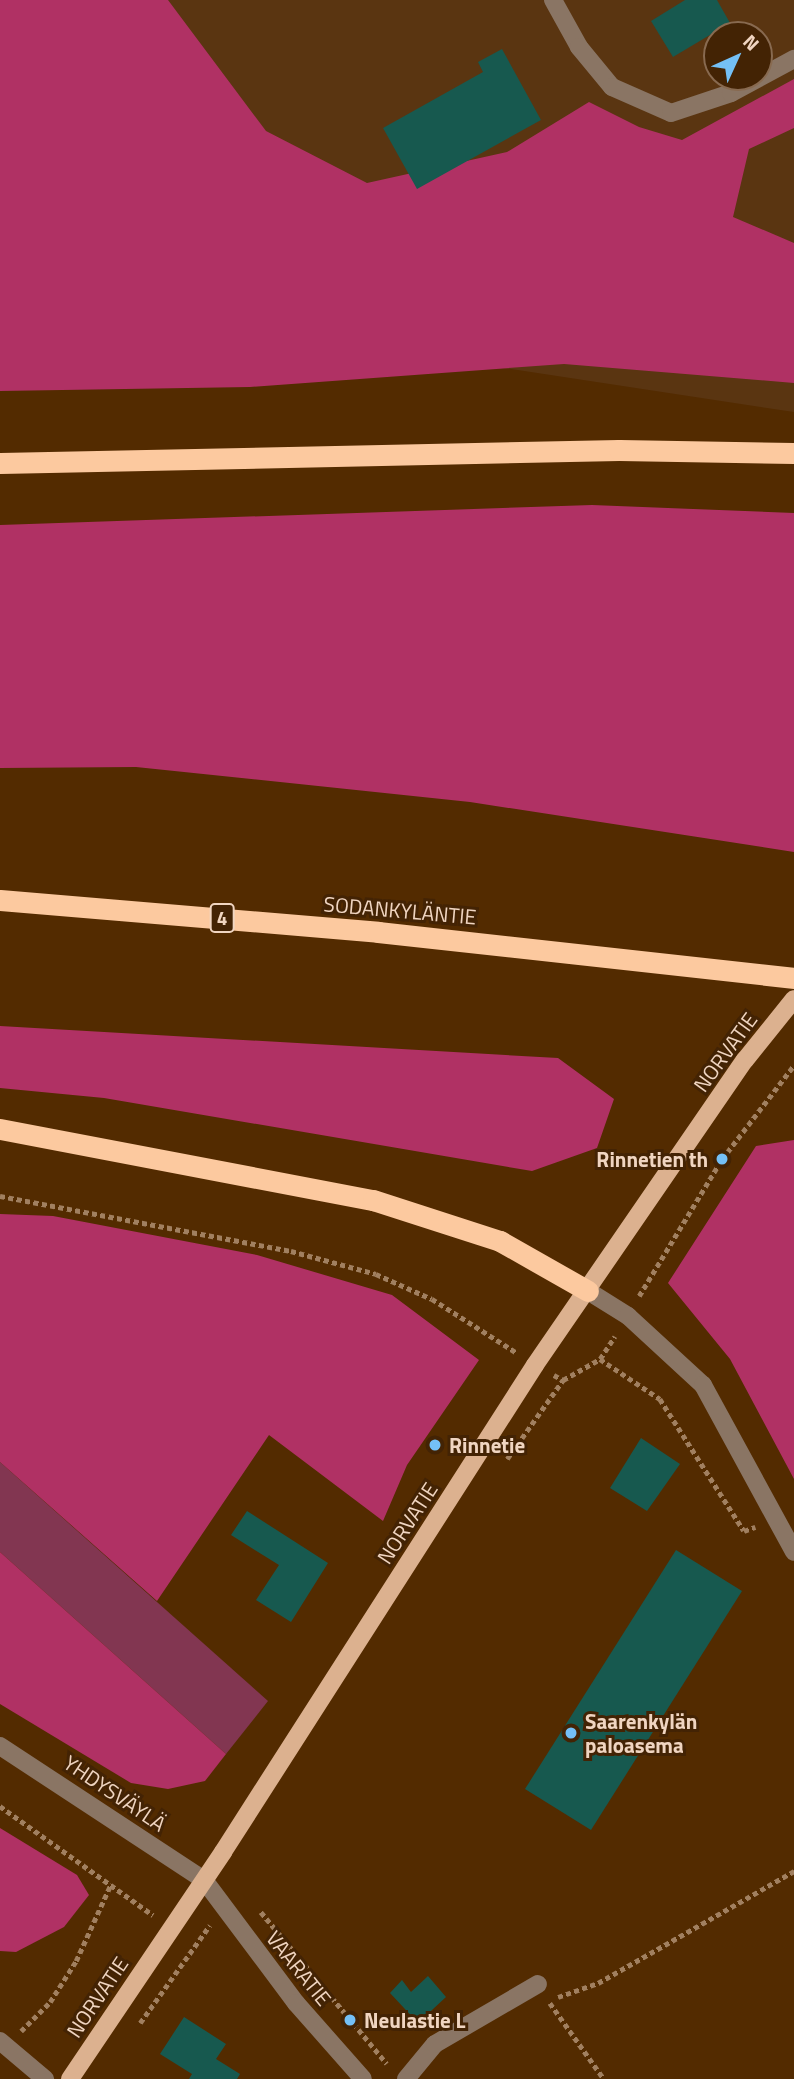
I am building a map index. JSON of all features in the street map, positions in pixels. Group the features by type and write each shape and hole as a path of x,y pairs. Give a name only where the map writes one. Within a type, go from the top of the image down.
{"highway":[{"path":"0,464 619,450 794,453"},
{"name":"SODANKYLÄNTIE","path":"0,900 685,965 794,978"},
{"path":"0,1129 373,1200 500,1241 588,1291"}],"main road":[{"name":"NORVATIE","path":"70,2079 204,1880 535,1366 745,1060 794,999"}],"street":[{"path":"553,0 579,47 612,87 671,113 731,93 794,59"},
{"path":"588,1291 628,1316 703,1385 794,1552"},
{"name":"YHDYSVÄYLÄ","path":"0,1746 204,1880"},
{"name":"VAARATIE","path":"204,1880 363,2079"},
{"path":"399,2074 435,2044 543,1992"},
{"path":"3,2044 45,2079"}],"path":[{"path":"0,1196 278,1248 376,1274 432,1299 535,1366 563,1380 600,1359 692,1205 794,1065"},
{"path":"600,1359 660,1399 744,1531 775,1519"},
{"path":"0,1806 170,1928"},
{"path":"604,2079 543,1992 598,1983 794,1871"},
{"path":"3,2044 63,1981 111,1884"},
{"path":"255,1904 399,2074"},
{"path":"131,2036 223,1906"}],"shaded area":[{"path":"0,0 168,0 266,131 367,183 507,152 589,102 639,127 682,140 794,79 794,128 749,149 733,217 794,243 794,383 564,364 250,387 0,391"},
{"path":"125,0 794,0 794,412 326,341"},
{"path":"592,505 794,513 794,852 470,802 136,767 0,768 0,525"},
{"path":"0,1026 558,1058 614,1099 597,1148 532,1171 104,1098 0,1088"},
{"path":"794,1140 794,1479 730,1359 668,1283 756,1146"},
{"path":"0,1214 53,1216 257,1255 392,1295 479,1360 407,1465 383,1521 269,1435 157,1601 0,1462"},
{"path":"0,1462 268,1701 226,1754 0,1552"},
{"path":"0,1552 226,1754 205,1781 168,1789 131,1783 0,1704"},
{"path":"0,1828 77,1875 89,1895 64,1927 16,1952 0,1951"}],"building":[{"path":"685,0 717,0 729,21 703,21 703,39 673,57 651,21"},
{"path":"502,49 541,120 417,189 383,128 483,72 478,62"},
{"path":"641,1438 680,1464 647,1511 610,1488"},
{"path":"247,1511 328,1563 291,1622 256,1600 279,1565 231,1535"},
{"path":"676,1550 742,1591 591,1830 525,1789"},
{"path":"428,1976 446,1997 418,2023 390,1993 402,1980 411,1992"},
{"path":"184,2017 226,2044 216,2059 240,2074 237,2079 189,2079 192,2074 160,2054"}],"place":[{"name":"Rinnetien th","path":"722,1159"},
{"name":"Rinnetie","path":"435,1445"},
{"name":"Saarenkylän paloasema","path":"571,1733"},
{"name":"Neulastie L","path":"350,2020"}]}
